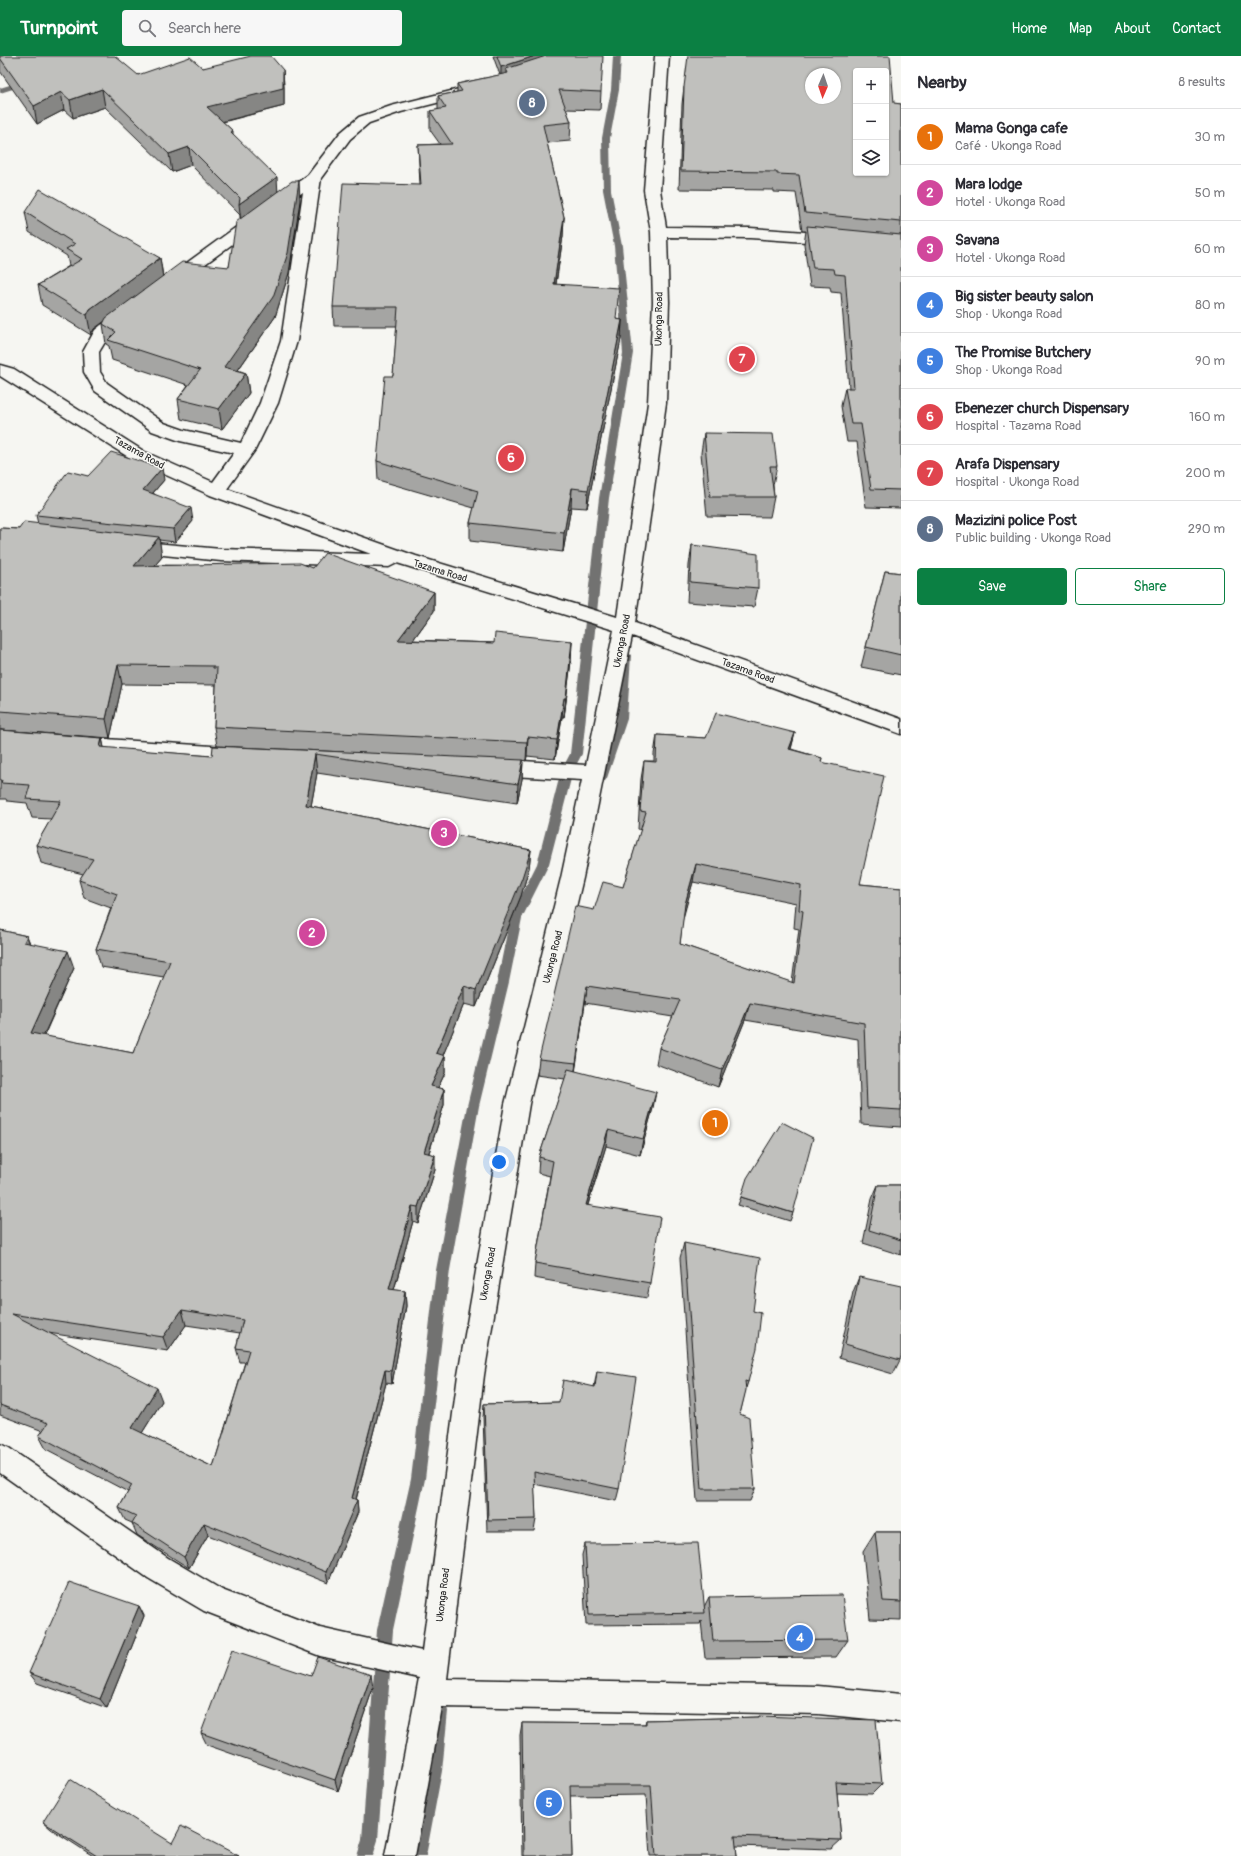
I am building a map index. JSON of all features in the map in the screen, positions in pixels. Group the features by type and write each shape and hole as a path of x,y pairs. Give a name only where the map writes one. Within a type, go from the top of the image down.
{"street":[{"name":"Ukonga Road","path":"400,1856 433,1676 470,1375 516,1112 572,878 625,627 657,403 660,302 659,232 652,190 662,56"},
{"path":"162,289 313,178 345,136 364,120 396,108 478,88"},
{"path":"216,491 246,450 269,403 289,341 313,178"},
{"path":"659,232 750,233 846,240"},
{"path":"137,307 101,334 91,352 92,372 102,387 158,427 180,435 246,450"},
{"name":"Tazama Road","path":"0,370 8,373 139,456 216,491 409,561 625,627 901,727"},
{"path":"112,545 221,555 409,561"},
{"path":"56,743 191,754 262,757"},
{"path":"473,766 595,773"},
{"path":"0,1457 158,1568 214,1601 320,1642 433,1676 442,1693 818,1700 901,1708"}],"building":[{"path":"0,56 115,56 138,75 190,57 203,68 251,56 271,56 283,70 283,88 207,107 233,131 231,132 277,177 239,204 240,198 189,147 169,154 102,89 70,100 61,92 34,106"},
{"path":"497,56 535,56 501,67"},
{"path":"546,56 603,56 601,92 559,90 571,122 543,125 564,217 554,284 619,288 616,319 622,320 588,490 572,488 564,533 470,523 478,491 377,461 385,376 393,376 398,307 333,307 343,183 421,185 418,145 452,144 430,111 446,108 438,96 462,91 457,84 508,73 506,69"},
{"path":"688,56 890,56 894,103 901,104 901,222 805,213 799,175 777,174 777,172 681,171 684,87"},
{"path":"292,181 299,181 288,253 273,297 224,367 246,373 219,409 178,399 200,370 108,340 116,332 103,324 106,318 182,262 229,267 236,222"},
{"path":"40,189 160,258 90,309 87,315 38,285 82,259 66,249 75,244 25,212"},
{"path":"807,226 901,235 901,490 871,489 861,424 851,424 845,388 854,388 845,275 835,274 834,269 813,268"},
{"path":"704,433 773,434 777,466 770,466 774,497 710,497"},
{"path":"111,452 162,468 143,490 191,508 173,529 36,515 68,471 88,476"},
{"path":"24,522 159,537 134,566 300,563 313,568 325,553 434,592 398,640 494,643 495,633 572,641 566,698 564,698 557,740 528,737 527,742 214,727 217,668 213,668 213,666 118,665 106,719 0,711 0,528 19,529"},
{"path":"692,545 758,554 758,588 690,582"},
{"path":"885,571 901,573 901,655 866,647"},
{"path":"716,713 795,733 789,749 822,758 821,762 884,776 860,884 901,888 901,1110 867,1108 864,1023 750,1003 722,1070 659,1048 680,1000 587,986 576,1063 539,1059 575,906 594,910 603,882 623,887 646,812 640,811 644,761 656,762 657,735 706,738","holes":["696,864 801,885 799,910 803,911 794,983 680,944 685,904"]},
{"path":"0,730 102,738 100,747 212,756 213,746 523,760 518,784 315,754 306,805 531,850 522,878 476,990 464,986 436,1053 445,1056 431,1086 444,1089 424,1152 435,1155 418,1207 412,1206 389,1289 405,1291 391,1371 385,1370 352,1498 357,1500 326,1572 204,1523 184,1557 132,1523 136,1516 119,1508 132,1485 39,1436 48,1423 0,1405 0,930 27,936 24,942 68,951 31,1033 133,1053 170,961 96,949 117,894 79,880 93,859 36,845 61,801 26,799 30,785 1,783 2,780 0,780","holes":["182,1310 243,1320 236,1348 249,1350 213,1467 132,1428 157,1388 12,1314 163,1337"]},
{"path":"568,1069 656,1092 643,1139 608,1130 586,1205 660,1217 650,1283 535,1263 553,1161 539,1157"},
{"path":"782,1122 813,1138 793,1213 741,1197 747,1178"},
{"path":"878,1185 901,1185 901,1240 869,1230"},
{"path":"684,1243 760,1258 753,1311 761,1313 757,1348 748,1382 745,1381 746,1390 740,1414 749,1418 755,1489 702,1489"},
{"path":"859,1277 901,1286 900,1360 845,1344"},
{"path":"597,1371 636,1377 619,1489 534,1472 536,1519 488,1520 484,1404 559,1402 563,1380 595,1387"},
{"path":"875,1532 901,1532 901,1602 883,1601"},
{"path":"698,1543 705,1613 589,1615 585,1544"},
{"path":"69,1582 139,1606 100,1699 29,1673"},
{"path":"842,1595 848,1640 713,1641 709,1597"},
{"path":"232,1650 311,1676 318,1657 371,1675 335,1780 201,1733"},
{"path":"759,1716 876,1720 882,1784 836,1782 841,1840 735,1836 737,1856 656,1856 651,1785 570,1785 572,1856 524,1856 522,1723 646,1724 646,1720"},
{"path":"70,1779 172,1843 181,1826 239,1856 97,1856 43,1822"}],"waterway":[{"path":"365,1856 370,1840 385,1630 418,1479 443,1270 473,1106 503,982 516,918 543,864 567,771 576,754 604,498 628,353 618,246 607,190 606,138 615,90 617,56"},
{"path":"0,91 26,82"},
{"path":"601,778 622,719 626,655"},
{"path":"418,1856 434,1771 440,1711"}],"place":[{"name":"Mazizini police Post","path":"532,103"},
{"name":"Arafa Dispensary","path":"742,359"},
{"name":"Ebenezer church Dispensary","path":"511,458"},
{"name":"Savana","path":"444,833"},
{"name":"Mara lodge","path":"312,933"},
{"name":"Mama Gonga cafe","path":"715,1123"},
{"name":"Big sister beauty salon","path":"800,1638"},
{"name":"The Promise Butchery","path":"549,1803"}]}
